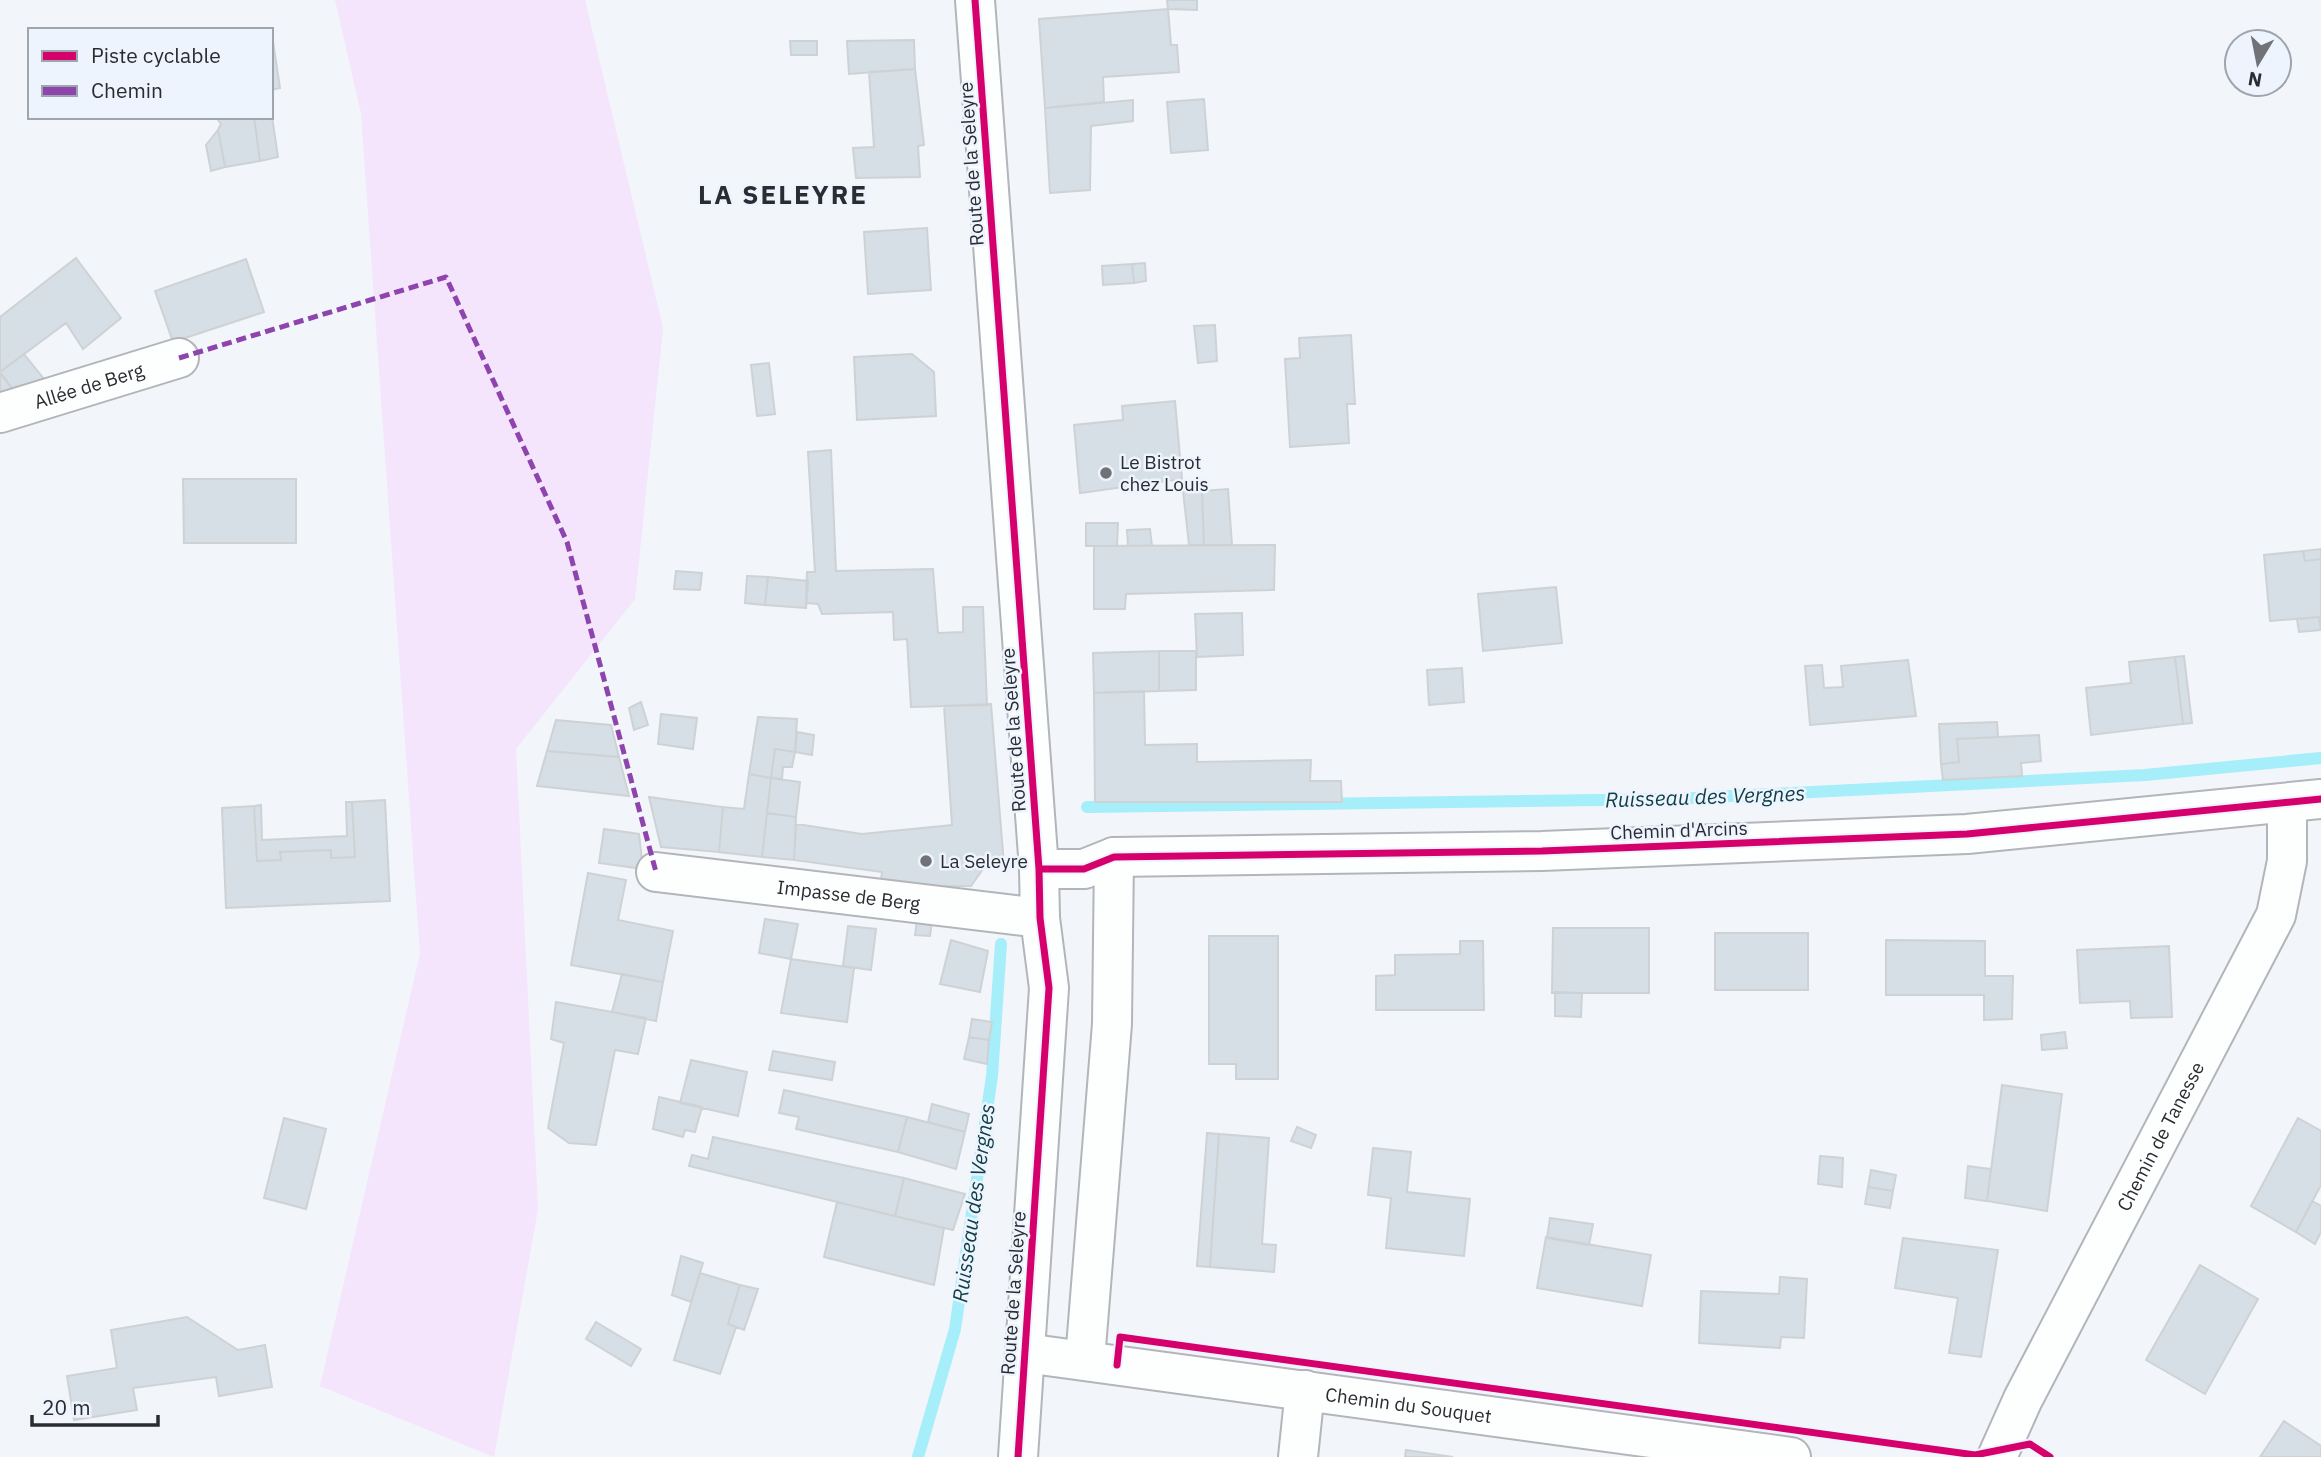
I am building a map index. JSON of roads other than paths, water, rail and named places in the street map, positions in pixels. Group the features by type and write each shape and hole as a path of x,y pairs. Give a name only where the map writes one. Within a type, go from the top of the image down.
{"street":[{"name":"Route de la Seleyre","path":"975,0 1039,869 1040,918 1049,988 1018,1457"},
{"name":"Allée de Berg","path":"0,413 179,358"},
{"name":"Chemin d'Arcins","path":"1039,869 1084,869 1114,857 1542,851 1967,834 2304,801"},
{"name":"Chemin de Tanesse","path":"1997,1457 2023,1399 2276,915 2287,861 2304,801"},
{"path":"1085,1360 1112,1024 1114,857"},
{"name":"Impasse de Berg","path":"656,872 1040,918"},
{"name":"Chemin du Souquet","path":"1026,1353 1791,1457"},
{"path":"1298,1457 1305,1390"}],"waterway":[{"name":"Ruisseau des Vergnes","path":"1087,807 1674,799 2145,775 2321,758"},
{"name":"Ruisseau des Vergnes","path":"918,1457 955,1329 992,1076 1001,944"}],"place":[{"name":"Le Bistrot chez Louis","path":"1106,473"},
{"name":"La Seleyre","path":"926,861"}],"district":[{"name":"LA SELEYRE","path":"783,194"}]}
